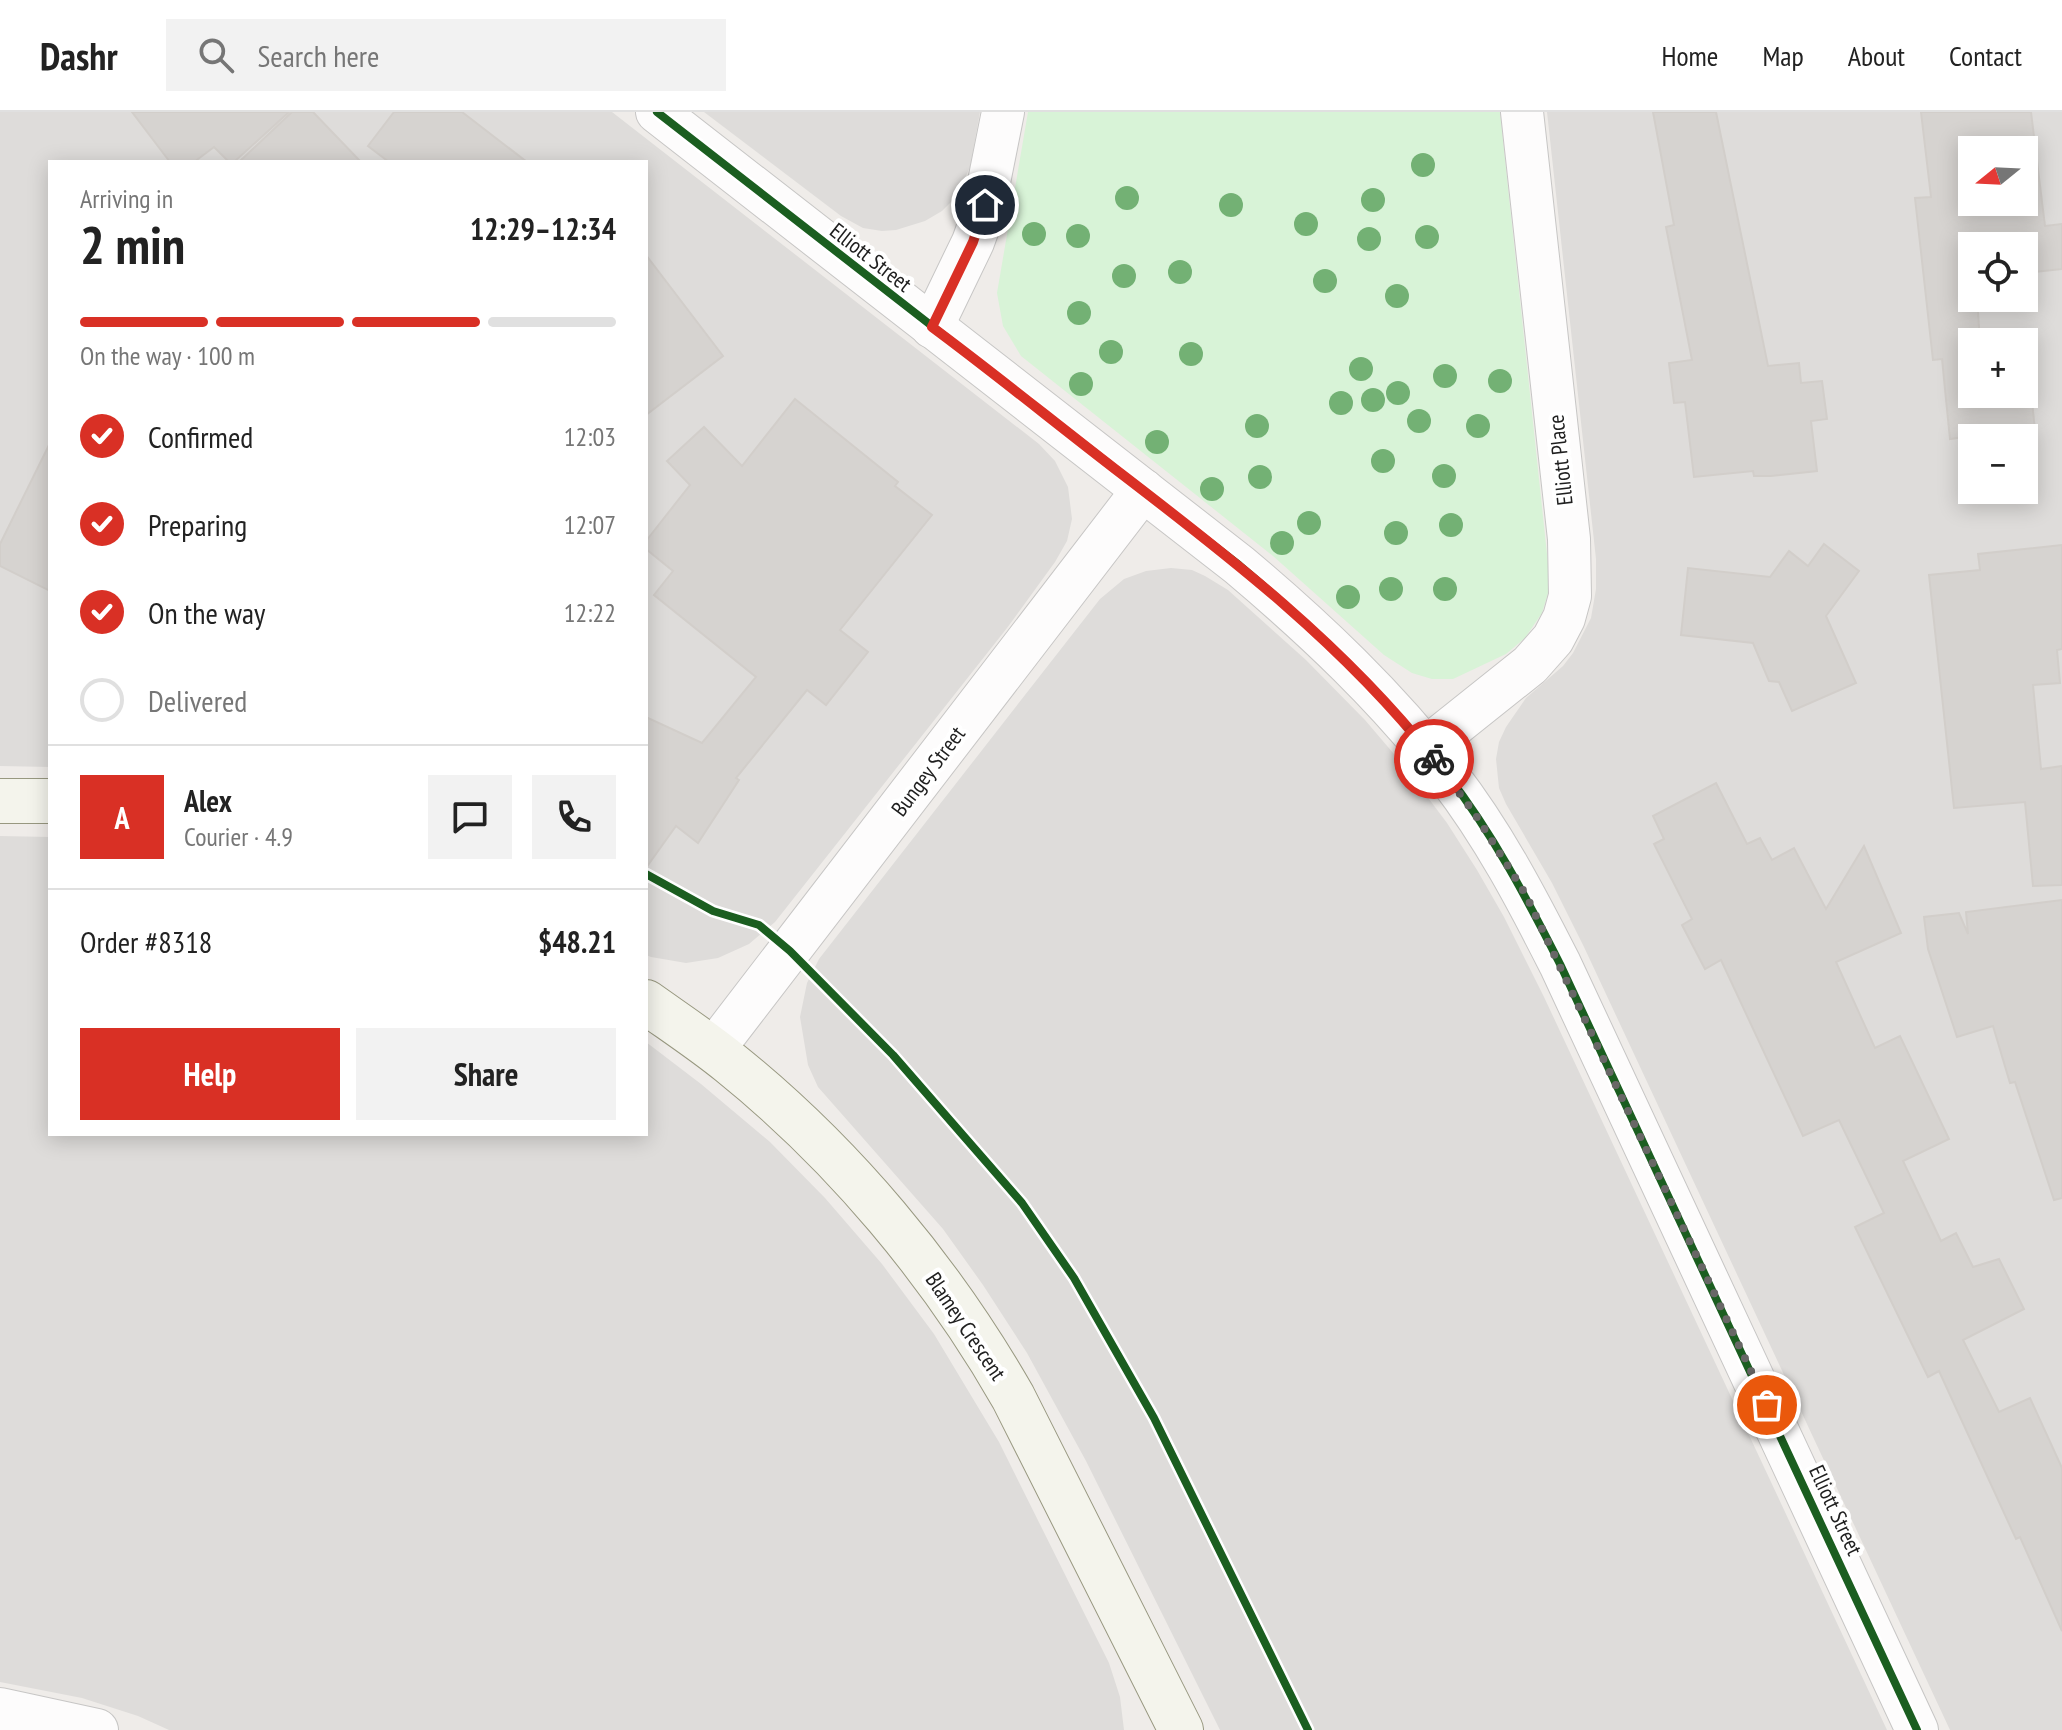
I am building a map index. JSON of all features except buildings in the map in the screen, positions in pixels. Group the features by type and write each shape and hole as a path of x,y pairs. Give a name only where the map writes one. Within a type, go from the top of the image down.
{"street":[{"name":"Elliott Street","path":"657,112 1239,565 1366,681 1426,748 1475,814 1526,895 1917,1730"},
{"path":"932,327 982,217 1003,112"},
{"name":"Elliott Place","path":"1426,748 1538,657 1559,628 1570,596 1569,539 1522,112"},
{"name":"Bungey Street","path":"713,1050 1143,490"},
{"path":"0,801 48,801"},
{"name":"Blamey Crescent","path":"648,1003 713,1050 783,1109 864,1191 927,1268 983,1346 1031,1430 1181,1730"},
{"path":"0,1709 97,1730"}],"shaded area":[{"path":"0,112 612,112 1039,444 1055,461 1068,487 1072,519 1067,541 1055,562 1007,628 775,922 749,944 718,958 686,963 651,957 648,956 648,160 48,160 48,767 0,766"},
{"path":"704,112 980,112 970,167 957,196 942,211 925,221 882,231 863,228 841,216"},
{"path":"1547,112 2062,112 2062,1730 1950,1730 1584,947 1499,788 1496,759 1506,727 1526,698 1563,666 1573,653 1591,618 1596,589 1596,559"},
{"path":"1171,568 1192,570 1228,590 1306,660 1365,720 1405,767 1477,870 1544,997 1887,1730 1220,1730 1086,1461 1027,1353 943,1229 818,1087 808,1065 800,1017 807,983 819,959 1100,599 1124,579 1146,571"},
{"path":"0,836 48,837 48,1136 648,1136 648,1044 770,1142 825,1198 882,1264 934,1334 999,1442 1109,1663 1120,1697 1124,1730 169,1730 138,1716 82,1698 0,1682"}],"green space":[{"path":"1028,112 1500,112 1549,573 1549,590 1542,613 1525,638 1506,654 1453,679 1432,679 1412,673 1384,655 1273,556 1021,356 1003,326 997,293"}],"cycle path":[{"path":"657,112 1239,565 1349,665 1448,776 1495,844 1560,964 1917,1730"},
{"path":"648,875 713,911 759,925 790,951 893,1055 1022,1203 1074,1278 1154,1418 1308,1730"}],"way so far":[{"path":"1434,759 1475,814 1526,895 1767,1405"}],"route":[{"path":"985,205 973,242 932,327 1239,565 1366,681 1434,759"}]}
